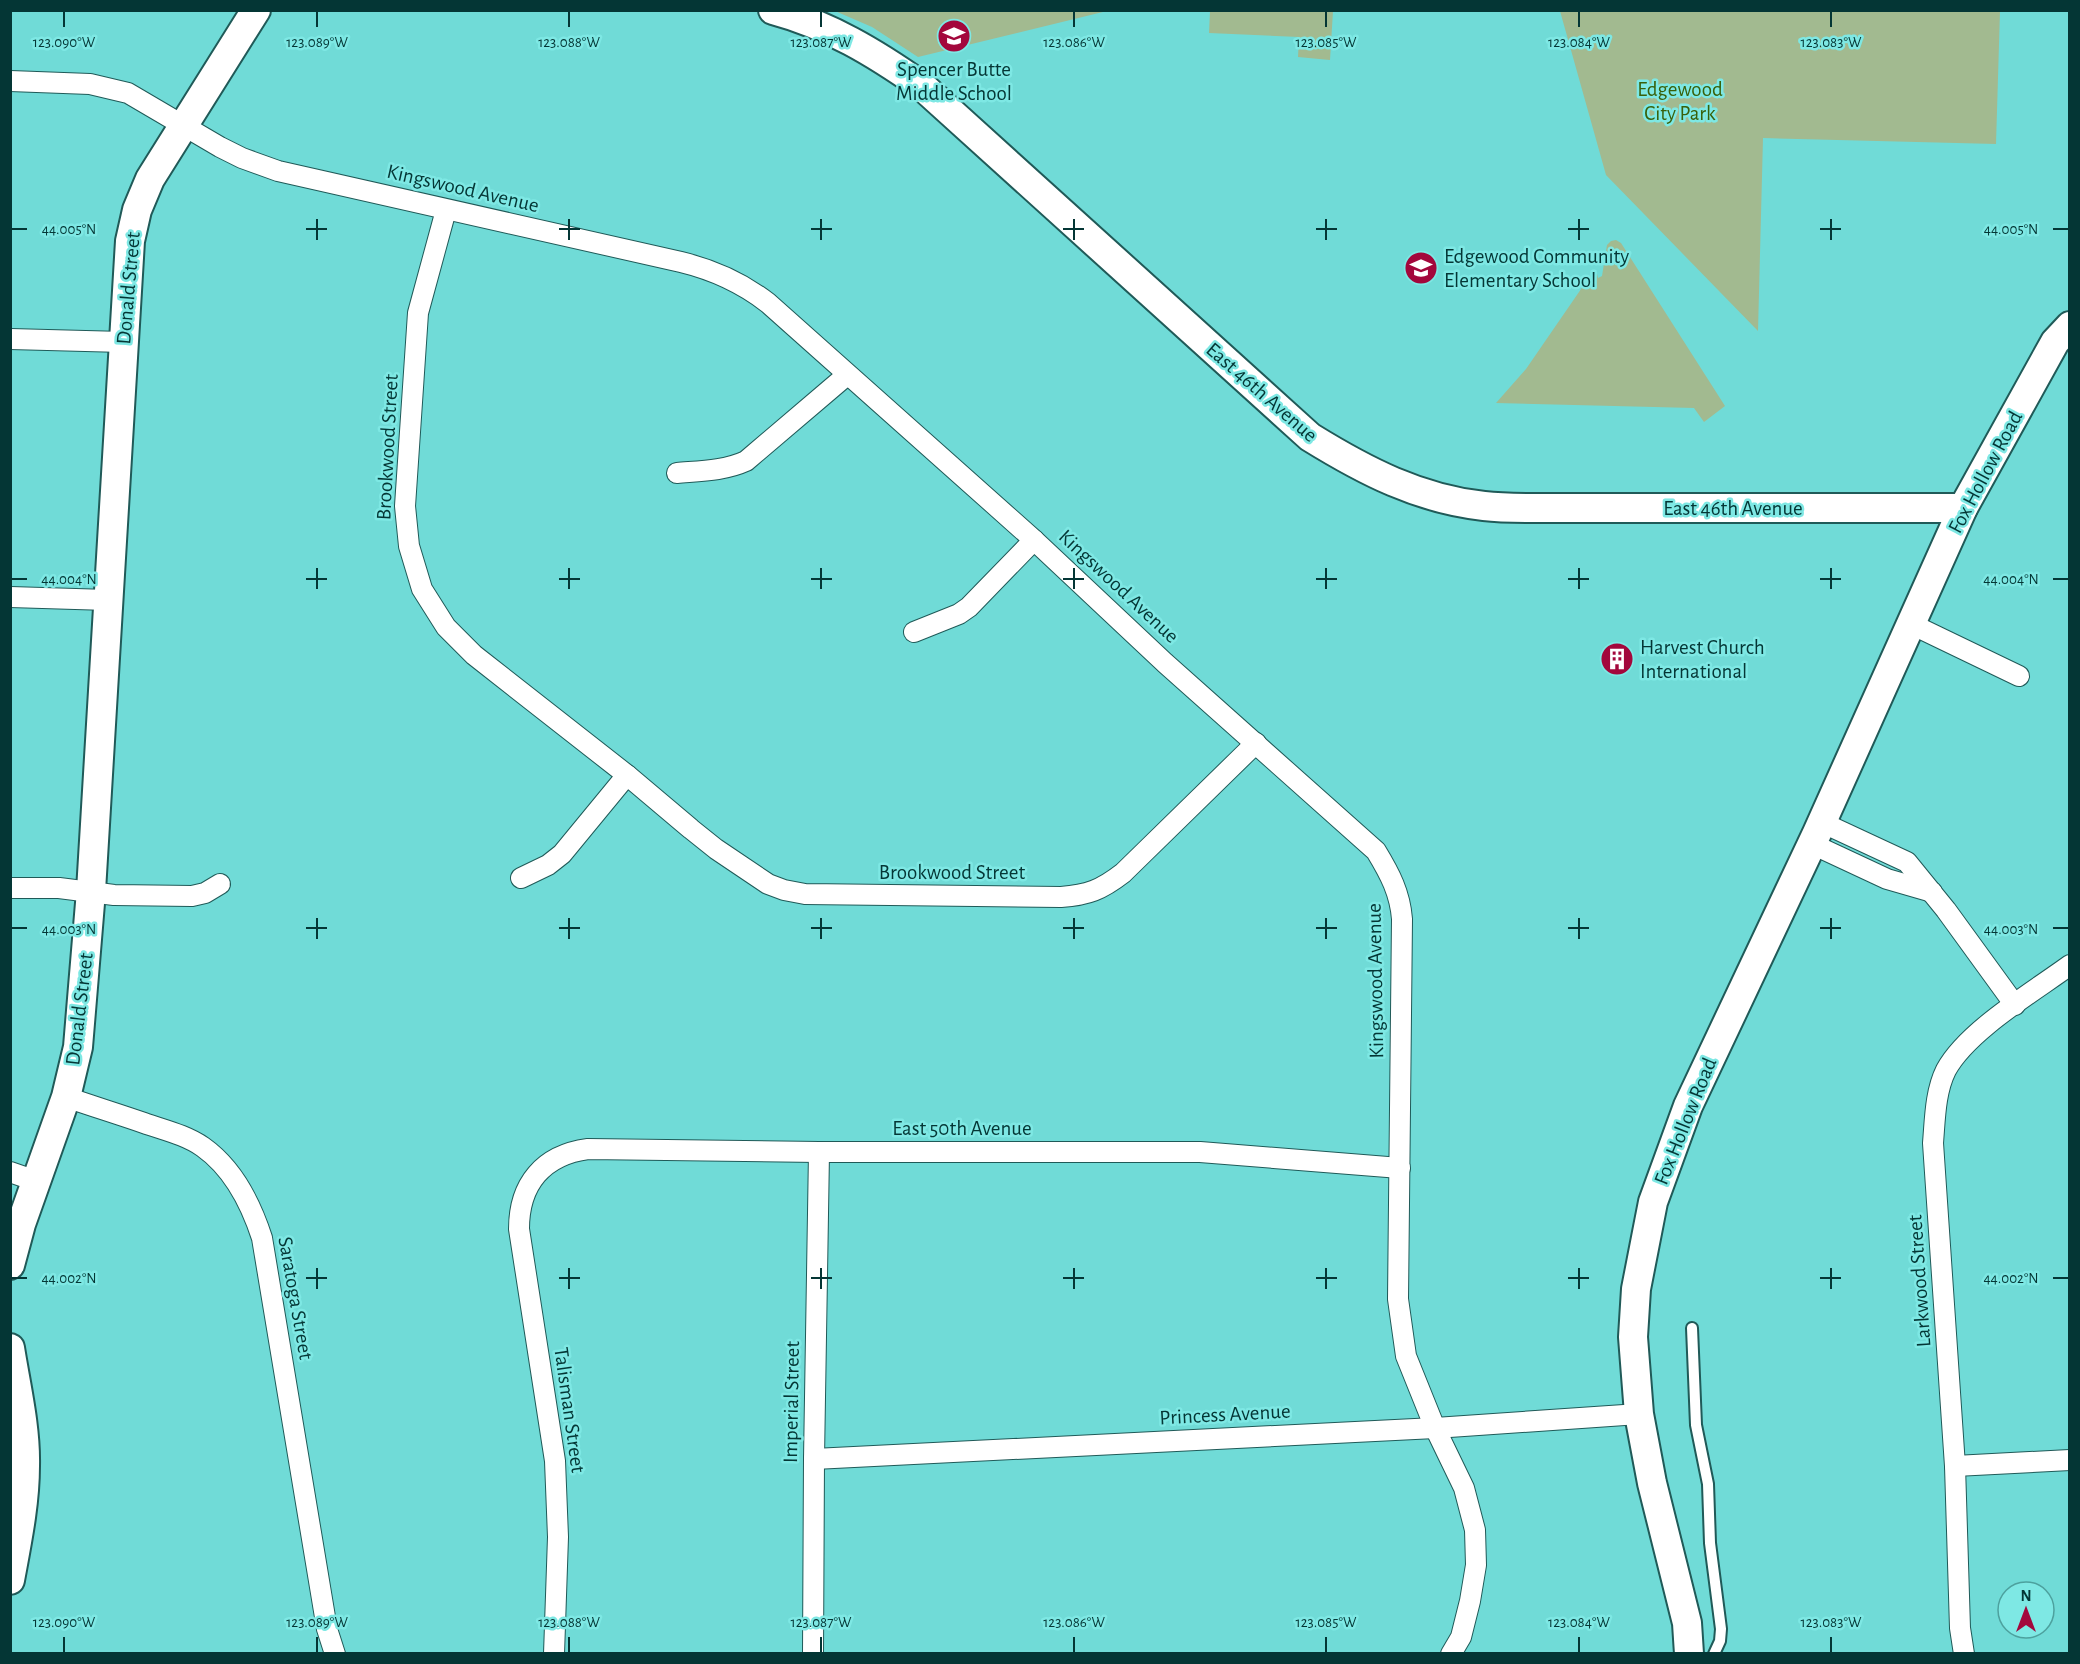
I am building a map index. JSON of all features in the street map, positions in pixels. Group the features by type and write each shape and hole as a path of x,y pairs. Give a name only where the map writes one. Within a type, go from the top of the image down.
{"street":[{"name":"Donald Street","path":"10,1265 21,1224 23,1176 66,1097 78,1047 91,891 130,241 137,210 150,179 256,10"},
{"name":"East 46th Avenue","path":"773,10 833,31 877,55 922,86 1310,437 1365,470 1400,485 1441,498 1490,507 1963,508"},
{"name":"Kingswood Avenue","path":"10,81 90,84 128,93 242,158 263,166 446,210 681,262 722,274 754,292 1034,540 1165,663 1376,851 1396,885 1402,919 1398,1299 1406,1356 1435,1428 1464,1488 1475,1530 1476,1565 1470,1601 1461,1637 1451,1653"},
{"name":"Brookwood Street","path":"446,210 418,320 405,506 409,546 422,589 435,611 460,643 474,655 627,775 716,849 768,884 805,894 835,896 1081,896 1099,890 1123,873 1256,743"},
{"name":"Fox Hollow Road","path":"1689,1653 1687,1623 1652,1483 1639,1414 1633,1337 1635,1298 1653,1202 1688,1106 1816,833 1963,508 2055,342 2070,326"},
{"path":"10,339 123,342"},
{"path":"677,474 734,466 746,460 847,375"},
{"name":"Kingswood Avenue","path":"914,632 959,614 969,607 1034,540"},
{"path":"10,597 108,600"},
{"path":"1911,624 2019,676"},
{"path":"521,878 548,865 562,854 627,775"},
{"path":"1816,833 1907,862 1932,892 2015,1005"},
{"path":"10,888 59,888 114,895 199,896 220,884"},
{"name":"Larkwood Street","path":"1964,1653 1960,1628 1955,1467 1934,1143 1935,1116 1946,1071 1960,1051 1976,1034 2070,965"},
{"name":"Saratoga Street","path":"66,1097 183,1136 204,1148 225,1167 242,1190 254,1213 262,1238 327,1629 335,1653"},
{"name":"East 50th Avenue","path":"533,1178 559,1156 588,1149 819,1152 1200,1152 1400,1168"},
{"name":"Imperial Street","path":"813,1653 819,1152"},
{"name":"Talisman Street","path":"533,1178 524,1194 519,1211 519,1229 555,1461 558,1537 554,1653"},
{"path":"10,1348 16,1417 26,1465 22,1517 10,1580"},
{"name":"Princess Avenue","path":"814,1459 1435,1428 1639,1414"},
{"path":"1955,1467 2070,1460"}],"lane":[{"path":"1692,1328 1696,1425 1708,1484 1710,1543 1721,1629 1720,1641 1714,1653"}],"green space":[{"name":"Spencer Butte Middle School","path":"835,11 1107,11 918,57 872,27"},
{"path":"1210,11 1333,11 1330,60 1298,57 1299,37 1209,33"},
{"name":"Edgewood City Park","path":"1560,11 2000,11 1996,144 1763,138 1758,331 1606,175"},
{"path":"1616,240 1621,243 1725,406 1704,422 1694,408 1496,403 1526,369 1590,276 1597,274 1598,278 1602,276 1607,245"}],"place":[{"name":"Spencer Butte Middle School","path":"954,36"},
{"name":"Edgewood Community Elementary School","path":"1421,268"},
{"name":"Harvest Church International","path":"1617,659"}]}
